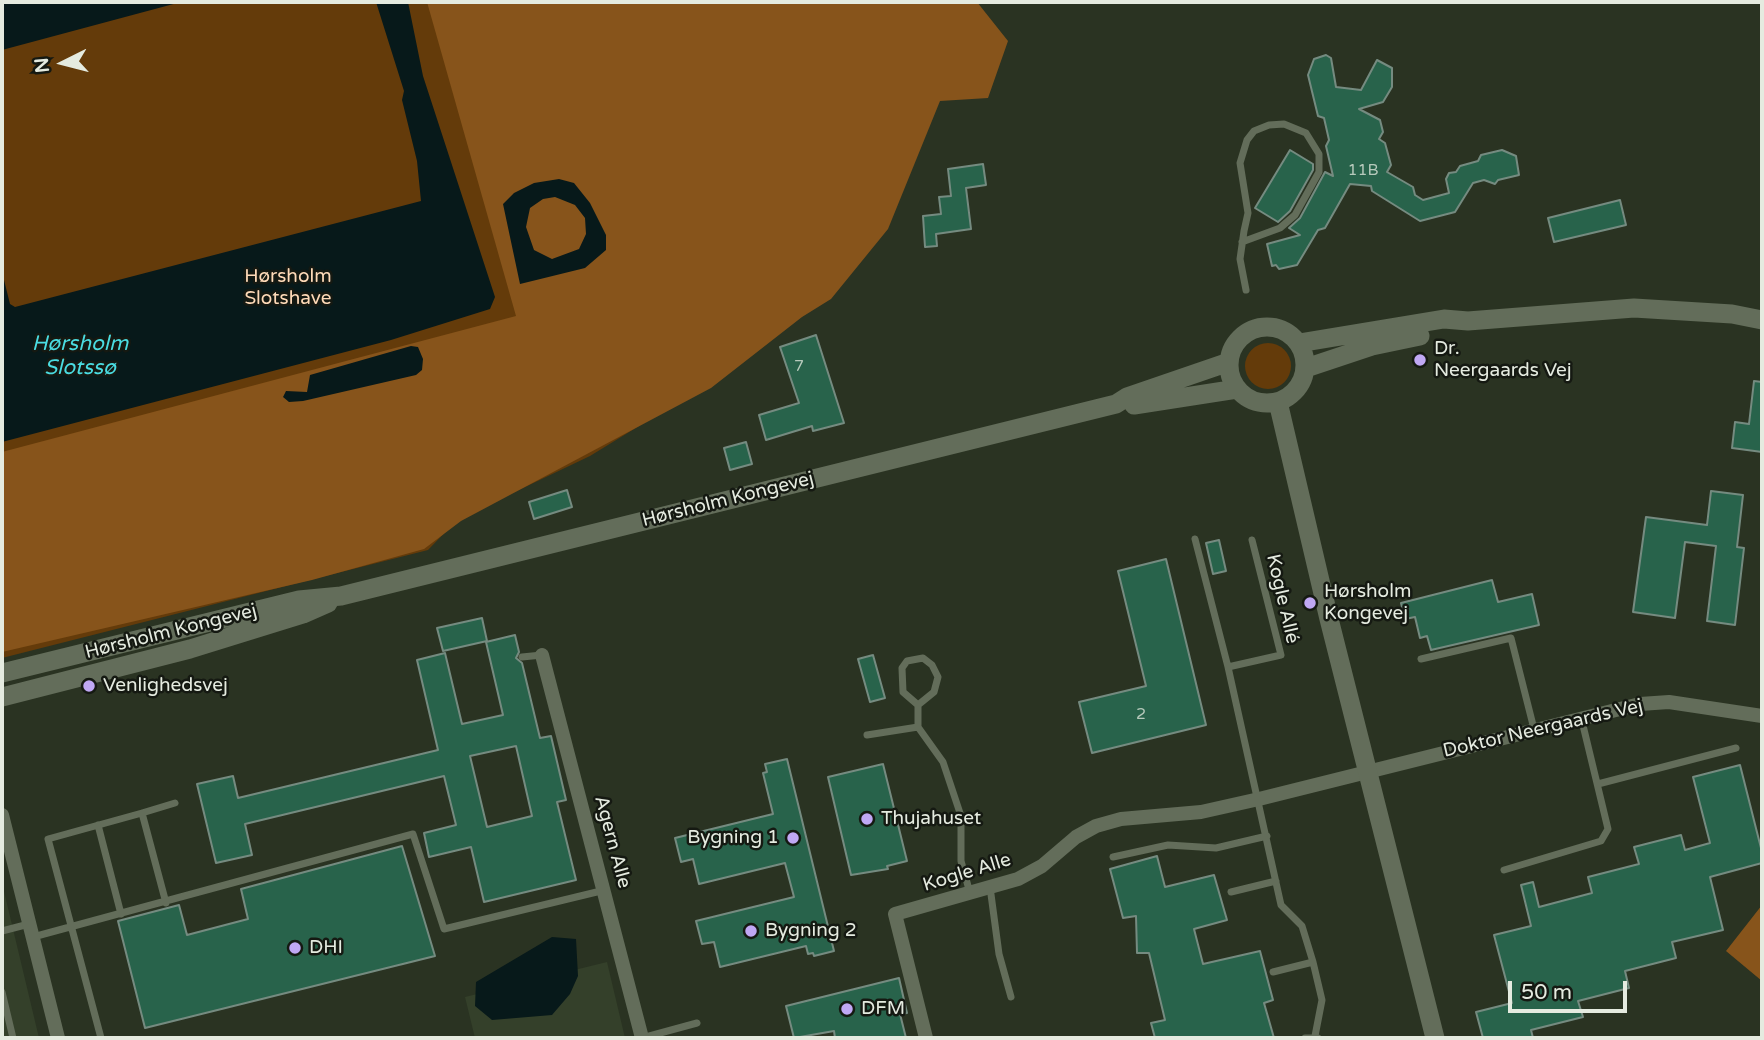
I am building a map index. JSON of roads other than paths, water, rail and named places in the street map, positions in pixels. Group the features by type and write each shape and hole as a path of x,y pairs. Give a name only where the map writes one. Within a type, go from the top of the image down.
{"main road":[{"path":"1299,343 1444,319 1468,321 1634,308 1732,314 1762,320"},
{"path":"1306,368 1372,346 1446,332 1468,321"},
{"path":"1258,328 1281,329 1299,343 1306,368 1302,382 1293,394 1278,402 1263,403 1249,399 1237,389 1229,362 1235,344 1245,334 1258,328"},
{"name":"Hørsholm Kongevej","path":"1116,404 1127,397 1229,362"},
{"name":"Hørsholm Kongevej","path":"2,673 299,600 341,596 1116,404 1130,405 1237,389"},
{"path":"1278,402 1435,1038"},
{"name":"Hørsholm Kongevej","path":"2,697 190,649 303,614 341,596"},
{"path":"2,683 151,645 181,630"}],"street":[{"name":"Agern Alle","path":"542,655 642,1038"},
{"name":"Doktor Neergaards Vej","path":"1368,772 1640,704 1669,702 1762,716"},
{"name":"Kogle Alle","path":"926,1038 895,914 1018,879 1042,866 1076,837 1096,826 1121,819 1201,812 1368,772"},
{"path":"2,815 58,1038"}],"lane":[{"path":"1242,242 1280,228 1294,215 1319,172 1319,154 1306,133 1284,124 1269,125 1254,131 1247,141 1241,163 1248,213 1242,242 1240,259 1246,290"},
{"path":"1195,539 1228,667 1281,905 1302,926 1322,1000 1317,1037 1305,1038"},
{"name":"Kogle Allé","path":"1228,667 1281,655 1252,540"},
{"path":"1421,659 1511,638 1534,729"},
{"path":"522,657 542,655"},
{"path":"918,705 934,692 937,677 932,665 923,658 907,661 902,668 903,692 918,705 918,727 943,762 954,791 961,816 961,861 970,893"},
{"path":"1504,870 1601,841 1608,829 1581,718"},
{"path":"867,735 918,727"},
{"path":"1598,784 1736,748"},
{"path":"101,1038 48,839 175,803"},
{"path":"142,813 166,903"},
{"path":"98,825 121,914"},
{"path":"2,931 70,926 121,914 412,834 444,929 605,890"},
{"path":"1113,857 1168,845 1216,848 1267,836"},
{"path":"1231,892 1276,881"},
{"path":"990,886 999,954 1011,997"},
{"path":"1273,972 1313,962"},
{"path":"2,992 13,1038"},
{"path":"642,1038 697,1023"}],"water":[{"path":"2,2 181,2 2,50"},
{"name":"Hørsholm Slotssø","path":"376,2 408,2 423,76 495,297 490,309 391,340 2,442 2,272 10,304 15,307 421,201 417,161 402,100 404,91"},
{"path":"559,179 574,183 590,203 606,235 606,250 585,268 520,284 503,204 514,193 534,183","holes":["555,197 575,205 585,218 586,234 579,249 552,259 534,250 526,227 530,208 543,199"]},
{"path":"411,346 418,347 423,359 422,370 416,375 303,401 289,402 283,397 286,391 307,392 310,375"},
{"path":"552,937 576,939 578,976 570,994 552,1015 492,1020 475,1006 476,982"}],"place":[{"name":"Dr. Neergaards Vej","path":"1420,360"},
{"name":"Hørsholm Kongevej","path":"1310,603"},
{"name":"Venlighedsvej","path":"89,686"},
{"name":"Thujahuset","path":"867,819"},
{"name":"Bygning 1","path":"793,838"},
{"name":"Bygning 2","path":"751,931"},
{"name":"DHI","path":"295,948"},
{"name":"DFM","path":"847,1009"}],"park label":[{"name":"Hørsholm Slotshave","path":"288,288"}]}
